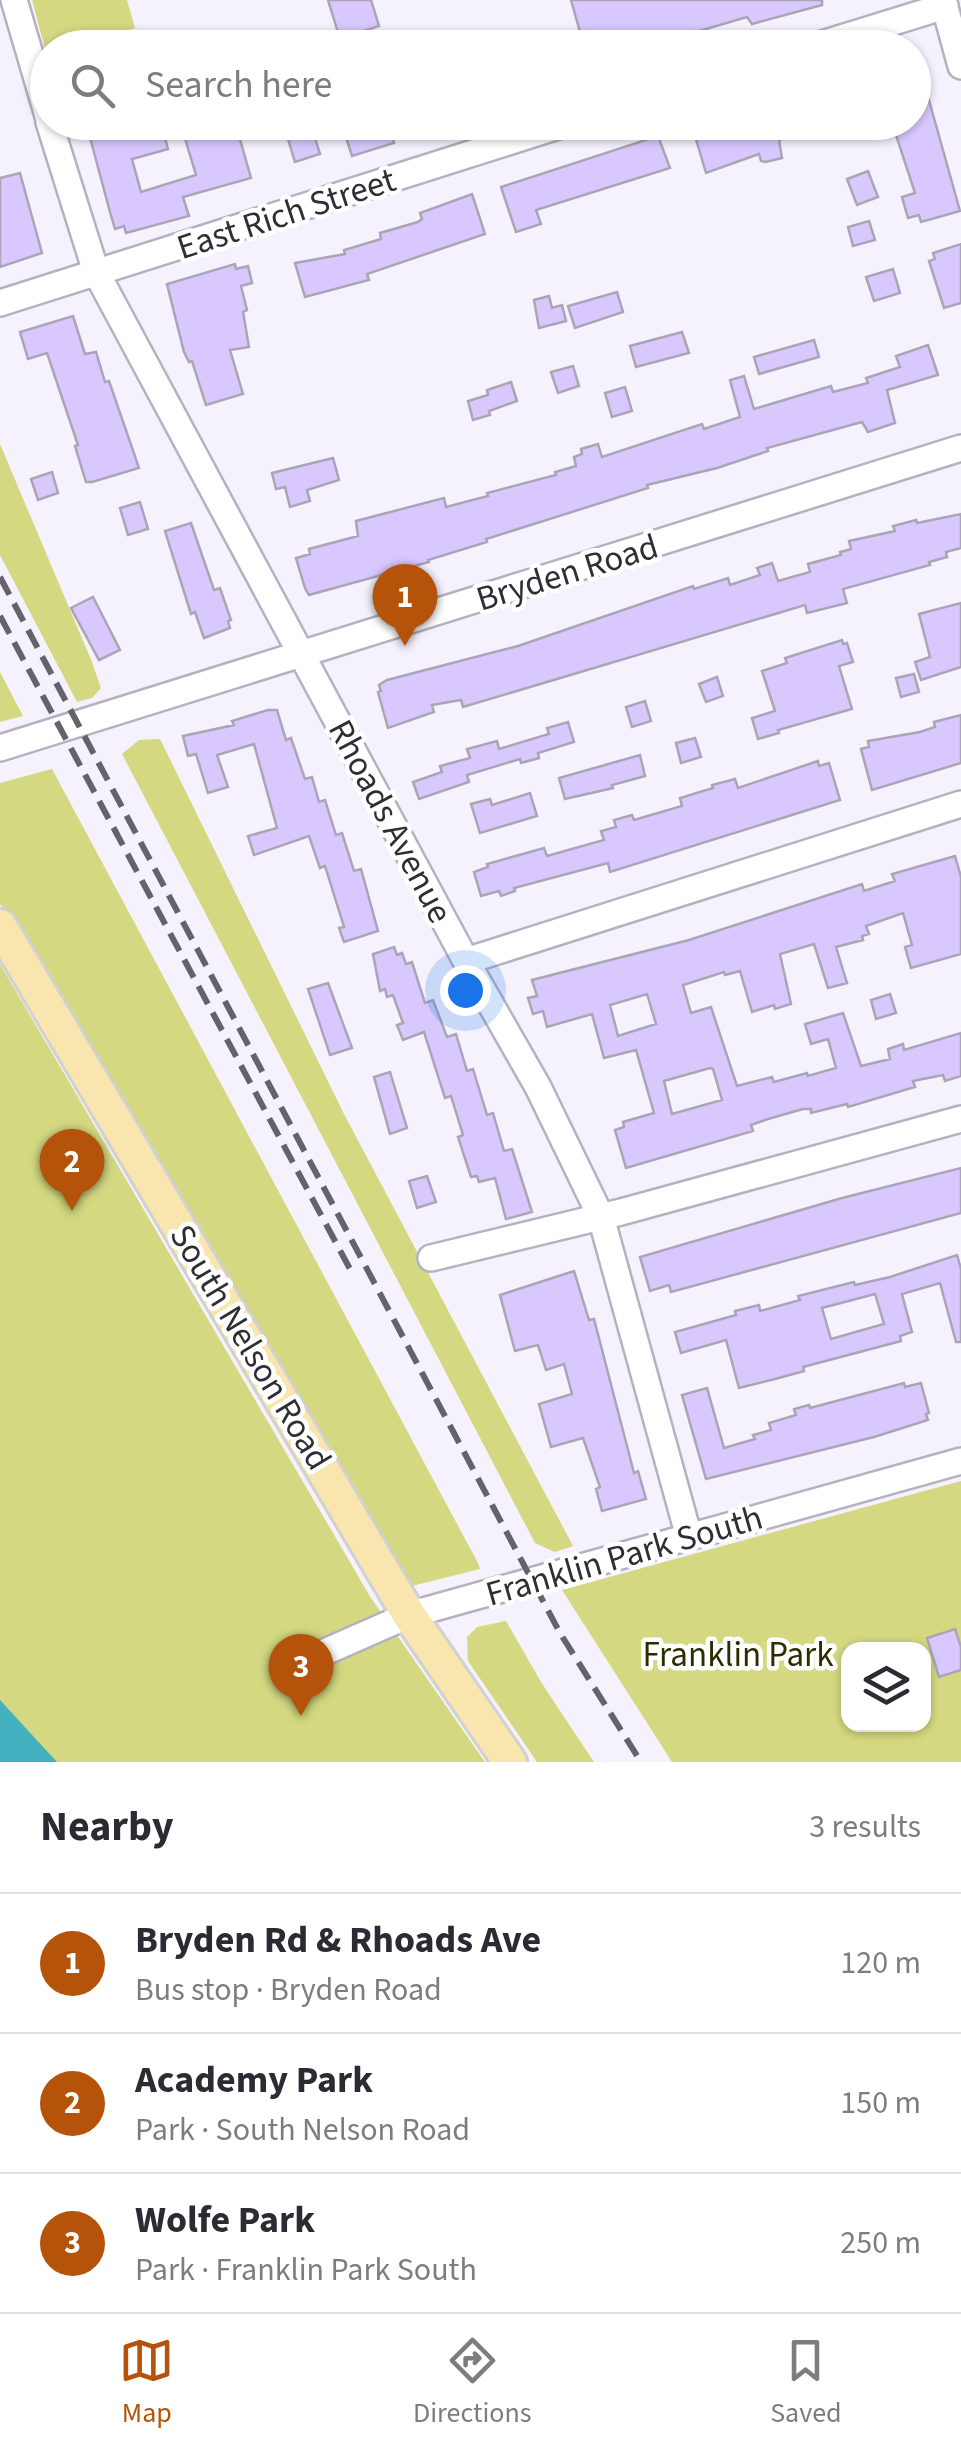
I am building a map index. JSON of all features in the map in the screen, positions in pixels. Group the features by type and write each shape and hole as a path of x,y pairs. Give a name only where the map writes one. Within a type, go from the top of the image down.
{"main road":[{"name":"South Nelson Road","path":"0,926 410,1615 510,1762"}],"street":[{"name":"Rhoads Avenue","path":"14,0 30,56"},
{"path":"863,30 944,3 961,66"},
{"name":"Rhoads Avenue","path":"55,140 96,272 466,962 538,1087 600,1217 689,1536"},
{"name":"East Rich Street","path":"0,302 514,140"},
{"name":"Bryden Road","path":"0,748 961,448"},
{"path":"466,962 961,804"},
{"path":"430,1258 600,1217 961,1118"},
{"name":"Franklin Park South","path":"293,1666 410,1615 961,1461"}],"green space":[{"path":"32,0 127,0 135,28 129,30 40,30"},
{"path":"0,444 92,662 101,688 92,698 77,702 0,555"},
{"path":"0,672 23,716 0,722"},
{"path":"160,739 344,1114 573,1546 555,1552 535,1543 122,754 139,740"},
{"path":"52,769 480,1569 408,1587 0,904 0,783"},
{"path":"0,964 371,1598 485,1762 0,1762"},
{"name":"Franklin Park","path":"961,1481 961,1762 672,1762 562,1590"},
{"path":"506,1621 594,1762 537,1762 468,1661 467,1637 477,1627"}],"water":[{"path":"0,1700 57,1762 0,1762"}],"building":[{"path":"328,0 371,0 379,26 337,30"},
{"path":"571,0 822,0 822,5 752,24 747,17 702,30 579,30"},
{"path":"931,107 960,211 921,222 919,215 908,218 902,197 915,193 898,140 931,140"},
{"path":"91,140 166,140 168,149 132,159 141,192 196,175 186,140 240,140 251,178 183,197 189,216 126,233 124,226 115,229"},
{"path":"288,140 316,140 320,154 295,162"},
{"path":"347,140 393,140 394,143 352,156"},
{"path":"646,140 660,140 670,168 536,210 541,224 516,232 501,187"},
{"path":"696,140 779,140 782,158 766,162 761,161 759,154 706,173"},
{"path":"868,171 878,197 857,205 847,179"},
{"path":"20,173 42,253 0,267 0,178"},
{"path":"472,194 485,234 367,274 369,280 305,297 295,263 345,254 344,250 381,239 380,233 418,222 422,219 420,213"},
{"path":"869,221 875,240 853,246 848,227"},
{"path":"961,244 961,303 944,308 929,261 935,259 933,253"},
{"path":"235,264 236,269 248,266 252,283 241,286 249,347 230,350 243,394 206,405 192,361 184,352 167,284"},
{"path":"893,269 900,293 874,301 866,277"},
{"path":"617,292 623,312 575,328 568,306"},
{"path":"549,296 552,308 562,305 566,321 539,328 534,300"},
{"path":"73,316 85,354 96,352 105,382 109,381 139,468 92,482 86,482 75,446 78,445 47,353 28,359 20,332"},
{"path":"682,332 689,353 636,367 630,346"},
{"path":"814,340 819,357 759,374 754,357"},
{"path":"928,345 938,375 887,390 895,423 868,432 862,422 767,448 768,451 717,468 647,485 648,488 486,539 487,542 429,562 309,595 305,588 296,558 310,554 309,549 358,536 356,521 444,498 446,507 556,475 555,472 576,466 574,457 582,454 581,449 598,444 602,457 702,424 704,429 740,417 730,380 744,376 754,409 831,386 833,392 868,383 866,378 900,367 896,356"},
{"path":"573,366 579,386 558,393 551,372"},
{"path":"511,382 517,401 473,420 468,401"},
{"path":"625,387 632,411 612,417 605,393"},
{"path":"333,458 339,480 307,490 310,501 290,507 285,487 276,489 272,473"},
{"path":"52,472 58,493 38,500 31,479"},
{"path":"140,502 148,529 128,535 120,508"},
{"path":"961,514 961,548 946,552 947,557 929,562 930,565 843,589 847,603 807,613 805,605 463,707 461,700 432,705 434,712 388,728 378,692 379,685 387,680 518,646 693,586 694,589 728,578 730,585 760,575 757,568 772,563 778,581 810,572 808,564 851,549 849,541 895,531 893,526 916,520 917,523"},
{"path":"191,523 214,590 220,588 231,620 230,628 204,638 195,612 191,614 165,531"},
{"path":"93,597 120,650 99,660 71,608"},
{"path":"961,603 961,667 921,680 915,662 930,657 919,614"},
{"path":"842,640 847,643 853,662 839,666 852,709 758,739 752,718 775,711 762,671 787,663 785,658"},
{"path":"914,674 919,692 901,697 896,678"},
{"path":"717,677 723,696 706,702 699,684"},
{"path":"645,701 651,721 632,727 626,707"},
{"path":"277,710 305,779 312,777 319,802 325,800 336,835 342,833 354,871 361,869 378,931 344,942 339,928 344,927 325,866 320,868 309,836 254,855 248,836 277,828 254,744 217,755 228,787 208,793 196,754 188,756 183,736 234,725 232,721"},
{"path":"961,715 961,763 872,790 861,749 869,747 868,741 920,732 935,727 934,722"},
{"path":"568,722 574,742 538,753 539,758 521,763 520,759 467,775 469,782 419,799 413,782 442,772 440,766 470,758 467,749 497,741 499,749 549,734 547,728"},
{"path":"695,738 701,757 681,763 676,743"},
{"path":"640,755 645,776 565,799 559,778"},
{"path":"818,761 819,766 829,763 840,800 610,872 608,863 514,888 515,891 501,896 499,891 481,896 474,872 488,867 487,864 544,848 547,856 604,840 601,831 616,827 614,820 632,815 634,820 682,806 680,798 713,788 712,785 735,779 738,788"},
{"path":"530,793 537,816 480,833 471,804 490,799 492,805"},
{"path":"955,856 961,877 961,954 911,968 905,947 912,945 903,913 866,926 869,934 862,936 863,940 836,947 847,983 828,988 814,944 780,954 791,1004 752,1012 740,971 725,975 724,972 683,985 691,1013 711,1007 737,1086 836,1068 828,1039 811,1044 805,1024 843,1013 861,1066 890,1059 888,1049 903,1044 904,1050 961,1033 961,1076 945,1081 943,1075 913,1081 915,1087 848,1107 847,1104 811,1113 811,1109 803,1109 751,1125 753,1131 626,1168 615,1130 624,1127 623,1122 654,1113 636,1050 604,1058 592,1014 547,1027 543,1011 533,1014 528,998 537,996 532,980 689,940 862,884 864,891 895,881 892,874","holes":["647,994 656,1024 618,1036 610,1005","710,1068 722,1100 672,1114 664,1081"]},
{"path":"394,947 397,955 402,953 406,964 412,962 425,1003 433,1000 447,1037 456,1034 467,1071 473,1069 487,1115 493,1113 504,1151 512,1149 532,1212 506,1219 495,1178 479,1182 477,1176 471,1177 458,1137 463,1135 451,1096 445,1098 424,1032 403,1040 397,1025 403,1023 393,995 387,997 385,989 380,991 373,954"},
{"path":"328,983 352,1048 330,1055 308,989"},
{"path":"890,994 896,1013 876,1019 871,1000"},
{"path":"390,1072 407,1128 390,1134 374,1077"},
{"path":"961,1168 961,1213 671,1292 669,1285 650,1291 640,1257"},
{"path":"427,1176 436,1202 417,1208 409,1181"},
{"path":"957,1255 961,1269 961,1342 956,1342 940,1283 902,1294 912,1332 900,1336 901,1341 803,1367 804,1371 775,1379 739,1388 726,1340 681,1353 675,1332 736,1315 735,1311 759,1305 760,1311 800,1300 798,1296 890,1277","holes":["875,1294 884,1324 831,1339 822,1308"]},
{"path":"574,1271 589,1320 594,1319 634,1473 638,1471 646,1499 602,1511 596,1489 600,1487 583,1438 551,1447 539,1404 572,1394 564,1364 546,1370 538,1345 515,1351 500,1295"},
{"path":"904,1383 905,1387 921,1383 928,1420 706,1479 682,1395 707,1388 724,1448 755,1439 753,1435 771,1430 769,1423 796,1415 794,1409"},
{"path":"955,1629 961,1647 961,1670 939,1677 927,1638"}],"railway":[{"path":"0,577 560,1633 641,1762"},
{"path":"0,616 350,1269"}],"place":[{"name":"Bryden Rd & Rhoads Ave","path":"405,646"},
{"name":"Academy Park","path":"72,1211"},
{"name":"Wolfe Park","path":"301,1716"}]}
